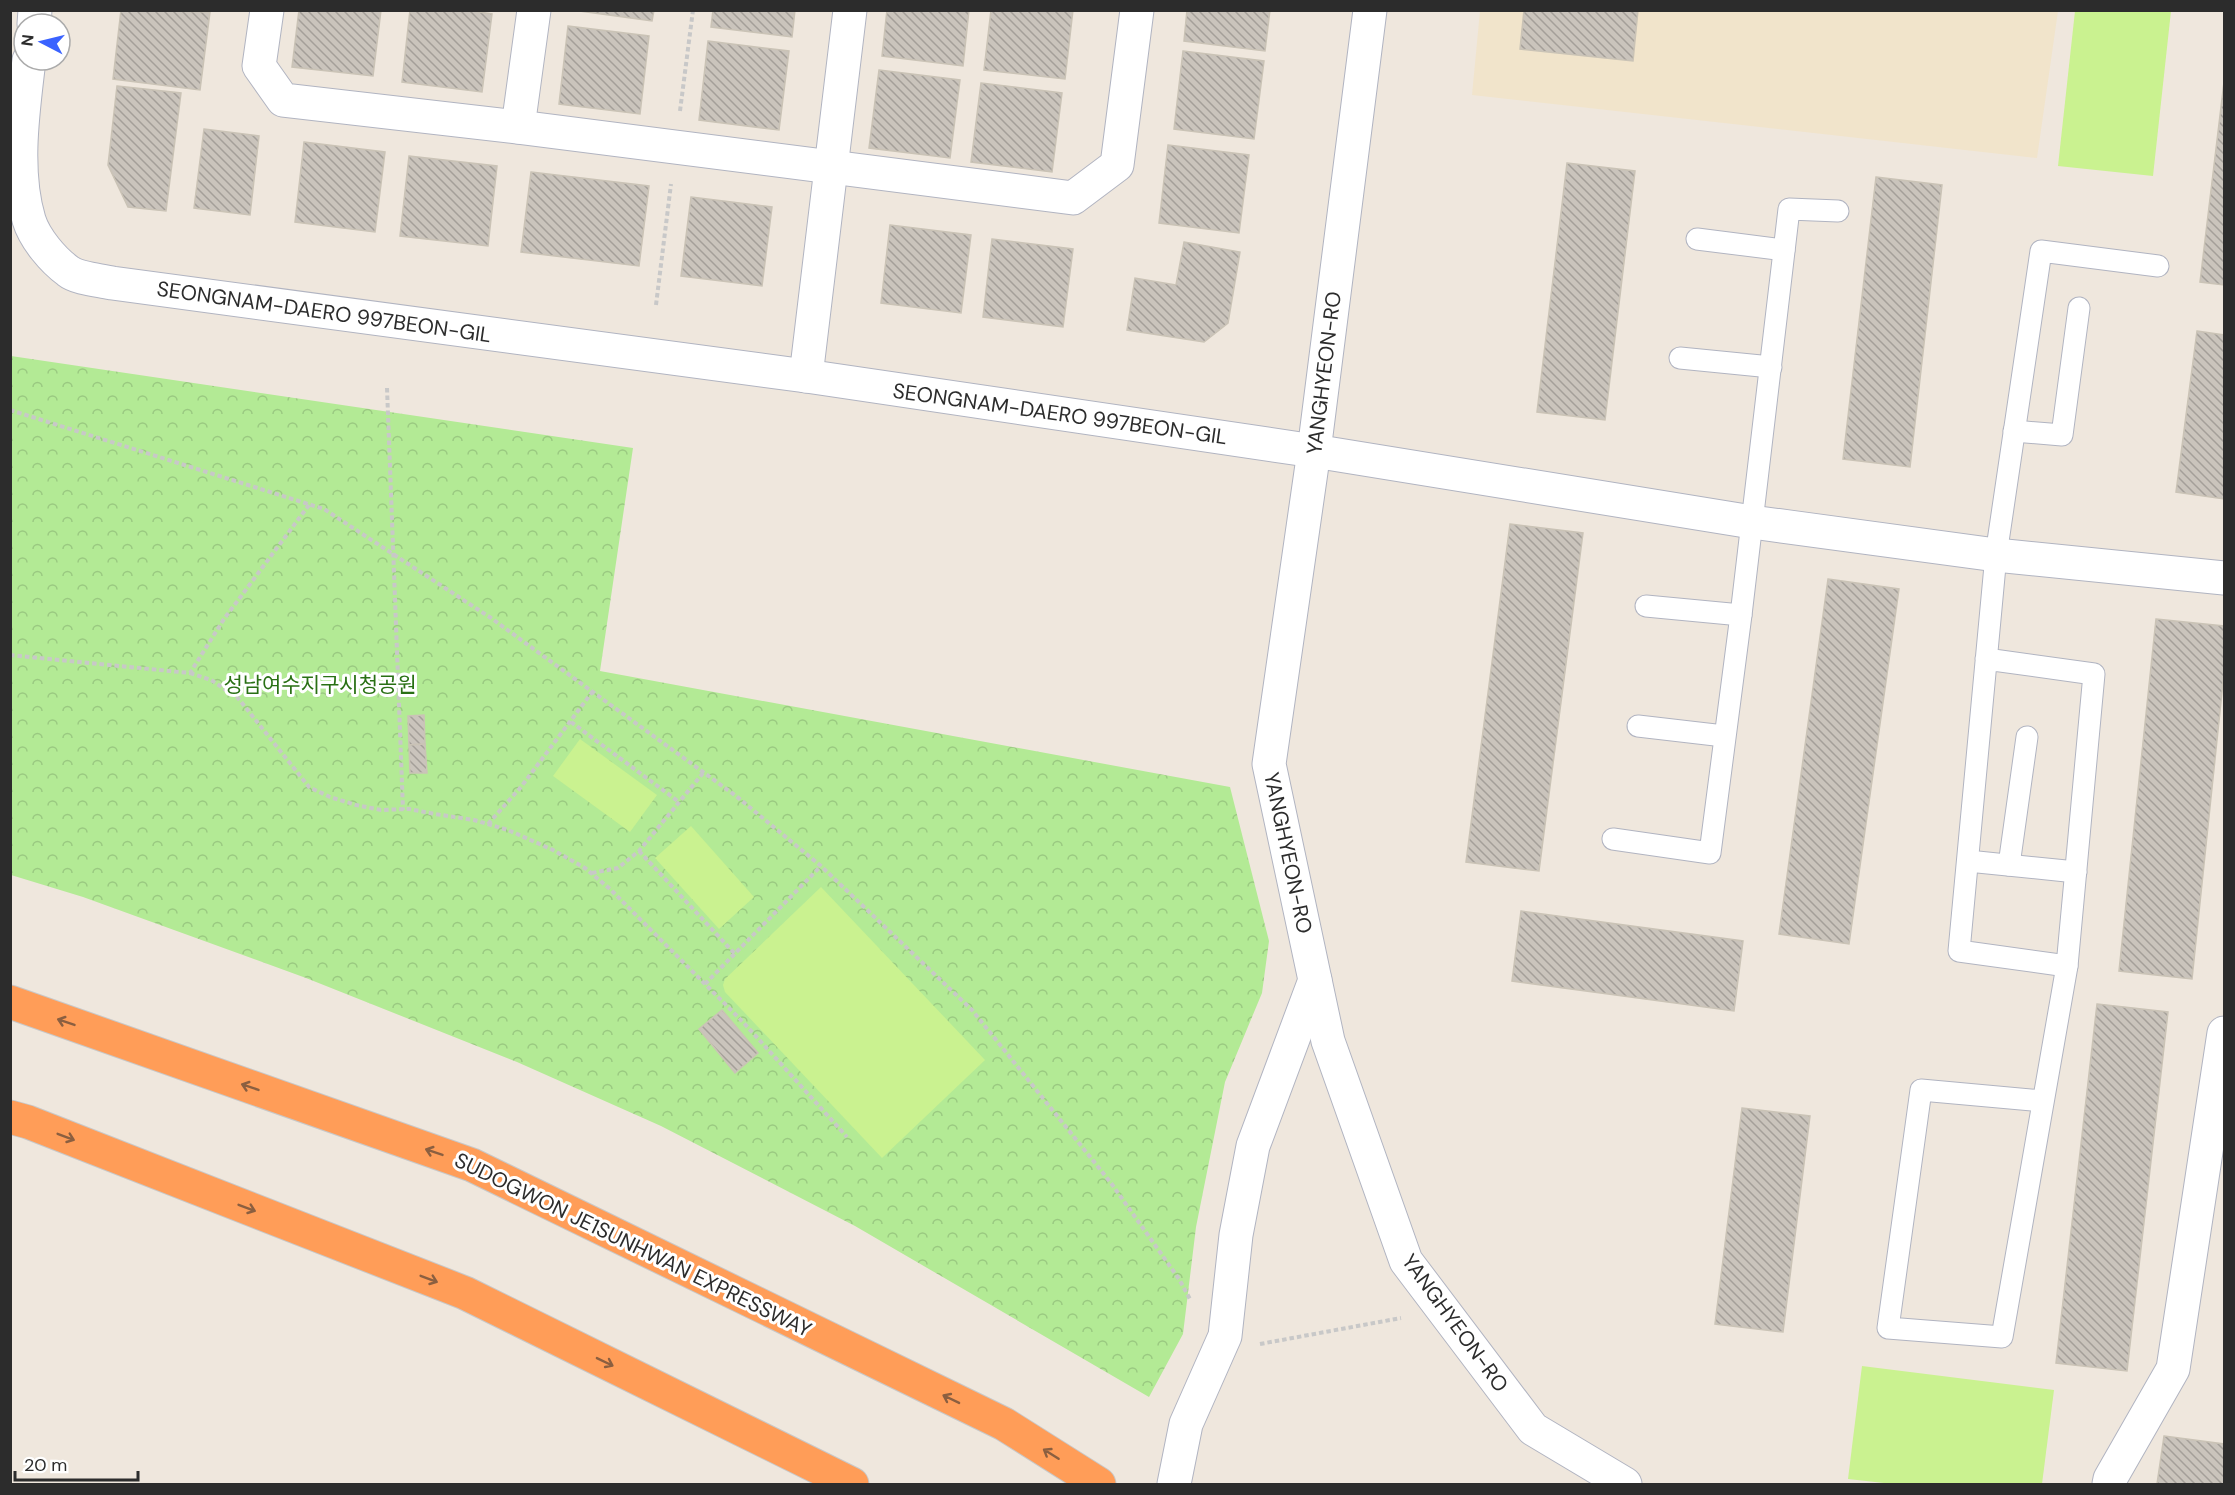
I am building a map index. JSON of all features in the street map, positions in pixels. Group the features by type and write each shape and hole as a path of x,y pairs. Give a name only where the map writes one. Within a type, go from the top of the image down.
{"highway":[{"name":"SUDOGWON JE1SUNHWAN EXPRESSWAY","path":"10,1002 472,1165 1004,1424 1099,1485"},
{"path":"10,1117 465,1293 852,1485"}],"street":[{"path":"267,10 259,66 283,100 518,127 1073,198 1117,165 1137,10"},
{"path":"518,127 534,10"},
{"path":"806,376 850,10"},
{"name":"YANGHYEON-RO","path":"1370,10 1314,451 1269,764 1328,1041 1406,1261 1533,1429 1625,1485"},
{"name":"SEONGNAM-DAERO 997BEON-GIL","path":"28,72 21,150 23,190 30,222 47,250 70,273 112,283 806,376 1314,451 1752,522 1996,555 2224,578"},
{"path":"1174,1485 1186,1424 1225,1336 1236,1235 1253,1146 1315,980"},
{"path":"2109,1485 2110,1479 2173,1369 2224,1033"}],"lane":[{"path":"1613,839 1710,853 1741,615 1788,209 1838,211"},
{"path":"1697,239 1784,250"},
{"path":"2067,966 1959,951 1996,555 2041,251 2158,266"},
{"path":"2014,431 2062,435 2079,308"},
{"path":"1680,358 1771,367"},
{"path":"1646,606 1741,615"},
{"path":"1986,659 2094,674 2067,966 2002,1337 1888,1328 1921,1090 2043,1101"},
{"path":"1638,726 1725,736"},
{"path":"2009,865 2026,737"},
{"path":"1968,861 2076,872"}],"path":[{"path":"387,388 403,810"},
{"path":"10,410 324,509 492,618 736,796 821,866 979,1019 1111,1183 1179,1279 1218,1351 1404,1317"},
{"path":"190,673 224,619 309,505"},
{"path":"10,655 190,673 211,680 238,698 309,787 330,797 356,805 381,810 435,813 488,824 508,830 553,850 591,873 610,889 743,1022 847,1137"},
{"path":"488,824 521,787 593,691"},
{"path":"571,722 679,802"},
{"path":"591,873 618,868 639,850 704,772"},
{"path":"639,850 735,954"},
{"path":"705,984 821,866"}],"shaded area":[{"path":"1480,11 2058,11 2037,158 1472,95"}],"green space":[{"path":"2075,11 2171,11 2153,176 2058,166"},
{"name":"성남여수지구시청공원","path":"11,356 633,448 600,671 1230,787 1269,941 1262,993 1225,1082 1196,1227 1183,1334 1149,1397 855,1226 661,1126 517,1062 306,978 83,897 11,875"},
{"path":"580,739 657,795 630,832 553,776"},
{"path":"691,826 754,897 719,929 655,858"},
{"path":"821,887 985,1060 882,1158 725,992 723,985 725,979"},
{"path":"1862,1366 2054,1390 2042,1484 1893,1484 1848,1479"}],"building":[{"path":"121,10 210,12 200,90 113,79"},
{"path":"299,10 381,10 373,76 292,67"},
{"path":"410,10 466,10 492,14 482,92 402,82"},
{"path":"572,10 654,10 652,21"},
{"path":"713,10 795,10 792,37 711,27"},
{"path":"887,10 969,10 963,66 882,56"},
{"path":"991,10 1073,10 1065,79 984,70"},
{"path":"1187,10 1270,10 1265,51 1184,41"},
{"path":"1524,10 1638,10 1633,61 1520,49"},
{"path":"568,26 649,36 640,114 559,104"},
{"path":"708,41 789,51 779,130 699,120"},
{"path":"1183,51 1264,61 1254,139 1174,129"},
{"path":"879,70 960,80 950,158 869,148"},
{"path":"2224,82 2224,285 2200,282"},
{"path":"981,83 1062,93 1052,172 971,162"},
{"path":"117,86 181,93 166,211 128,207 108,165"},
{"path":"204,129 259,136 250,215 194,208"},
{"path":"304,142 385,152 375,232 295,222"},
{"path":"1168,145 1249,155 1239,233 1159,223"},
{"path":"409,156 497,166 488,246 400,236"},
{"path":"1567,163 1635,171 1605,420 1537,412"},
{"path":"531,172 649,186 639,266 521,252"},
{"path":"1876,177 1942,185 1910,467 1843,459"},
{"path":"691,197 772,207 762,286 681,276"},
{"path":"890,225 971,235 961,313 881,303"},
{"path":"992,239 1073,249 1063,327 983,317"},
{"path":"1184,242 1240,252 1228,323 1204,342 1127,330 1135,278 1176,285"},
{"path":"2197,331 2224,335 2224,499 2176,492"},
{"path":"1510,524 1583,533 1539,871 1466,862"},
{"path":"1828,579 1899,589 1849,944 1779,934"},
{"path":"2156,619 2224,626 2224,673 2192,979 2119,971"},
{"path":"424,715 425,744 409,745 408,716"},
{"path":"425,744 427,773 410,773 409,745"},
{"path":"1521,911 1743,941 1734,1011 1512,981"},
{"path":"2097,1004 2168,1012 2127,1371 2056,1363"},
{"path":"722,1010 758,1053 735,1073 699,1029"},
{"path":"1742,1108 1810,1116 1783,1332 1715,1324"},
{"path":"2164,1436 2224,1444 2224,1484 2157,1484"}]}
